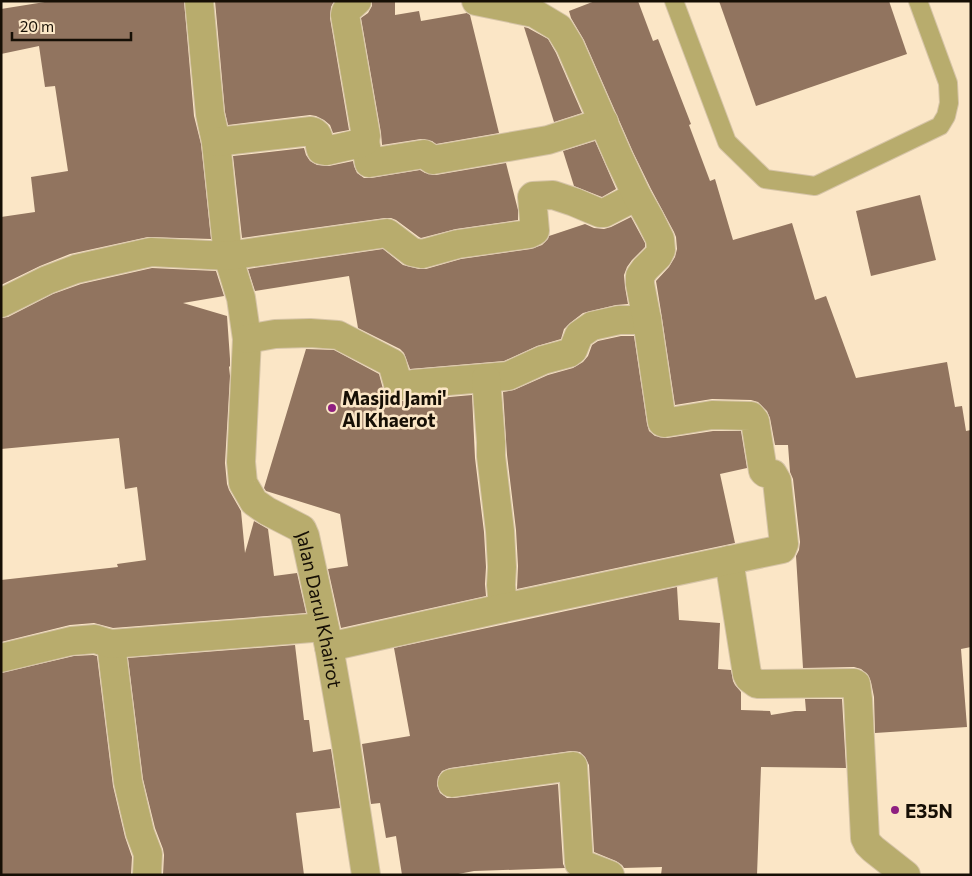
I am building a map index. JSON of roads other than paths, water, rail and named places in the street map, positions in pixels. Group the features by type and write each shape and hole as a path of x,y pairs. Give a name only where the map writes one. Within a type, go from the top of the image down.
{"street":[{"name":"Jalan Darul Khairot","path":"199,1 210,114 216,142 228,256 241,298 247,340 241,462 244,483 254,502 302,529 305,536 345,738 366,875"},
{"path":"357,1 346,11 345,15 369,163 424,154 433,160 548,140 604,122"},
{"path":"1,658 71,641 94,640 111,644 326,637 503,608 782,549 784,544 776,476 762,472 755,421 751,416 712,415 662,422 640,284 640,276 661,250 660,239 619,158 570,46 558,28 534,13 476,1"},
{"path":"216,142 311,131 318,135 321,150 326,152 365,141"},
{"path":"1,303 47,280 76,269 151,252 228,256 387,232 412,252 422,254 458,244 529,234 535,230 533,196 552,195 604,213 637,196"},
{"path":"247,340 275,334 310,333 338,335 392,363 398,384 401,386 508,376 543,360 569,353 573,350 579,335 592,326 620,320 647,320"},
{"path":"486,378 491,456 500,531 503,608"},
{"path":"729,560 750,678 757,684 856,684 859,709 865,838 873,849 906,875"},
{"path":"111,644 128,782 140,833 148,854 148,875"},
{"path":"452,782 573,766 579,863 610,875"}],"lane":[{"path":"674,1 727,142 765,179 815,186 940,126 946,116 949,103 948,83 918,1"}],"place":[{"name":"Masjid Jami' Al Khaerot","path":"332,408"},
{"name":"E35N","path":"895,810"}]}
